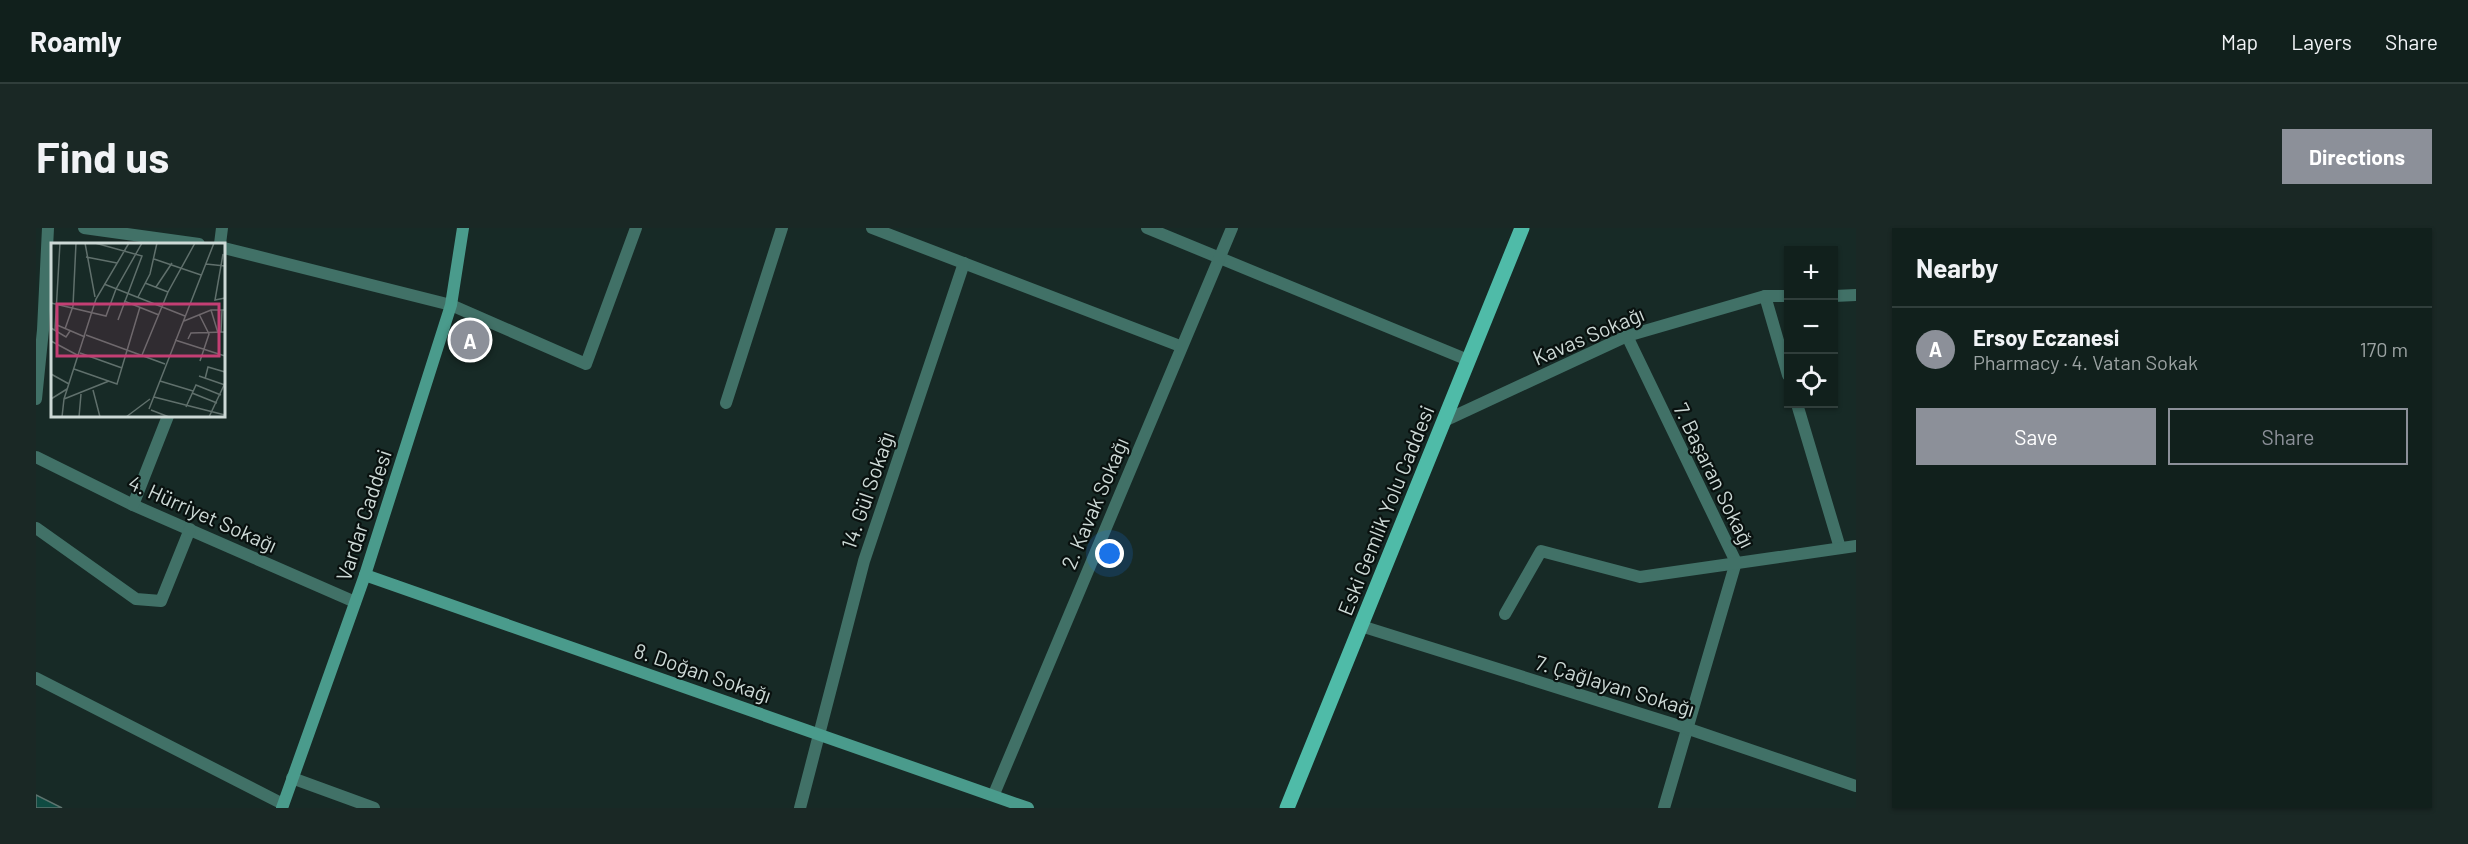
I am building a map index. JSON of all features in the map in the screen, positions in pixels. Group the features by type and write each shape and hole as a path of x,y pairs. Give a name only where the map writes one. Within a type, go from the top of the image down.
{"main road":[{"name":"Eski Gemlik Yolu Caddesi","path":"1287,808 1522,228"}],"street":[{"path":"36,399 48,228"},
{"path":"84,228 192,243"},
{"path":"220,243 222,228"},
{"name":"Vardar Caddesi","path":"282,806 355,602 451,305 463,228"},
{"path":"225,248 451,305 586,364 636,228"},
{"path":"726,403 782,228"},
{"path":"872,228 1180,346"},
{"path":"1148,228 1468,360"},
{"name":"2. Kavak Sokağı","path":"993,794 1180,346 1232,228"},
{"name":"14. Gül Sokağı","path":"800,808 864,561 964,263"},
{"path":"1838,296 1856,295"},
{"path":"1765,296 1784,361"},
{"name":"Kavas Sokağı","path":"1444,421 1626,336 1765,296 1784,296"},
{"name":"7. Başaran Sokağı","path":"1626,336 1736,562 1689,729 1664,808"},
{"path":"1798,408 1840,548"},
{"path":"134,505 168,417"},
{"name":"4. Hürriyet Sokağı","path":"36,457 134,505 355,602"},
{"path":"36,528 136,599 161,601 190,529"},
{"path":"1505,614 1541,551 1640,577 1856,546"},
{"name":"8. Doğan Sokağı","path":"364,575 1028,808"},
{"name":"7. Çağlayan Sokağı","path":"1361,626 1689,729 1856,786"},
{"path":"36,678 282,806"},
{"path":"292,778 375,808"}],"building":[{"path":"36,795 62,808 36,808"}],"place":[{"name":"Ersoy Eczanesi","path":"470,340"}]}
